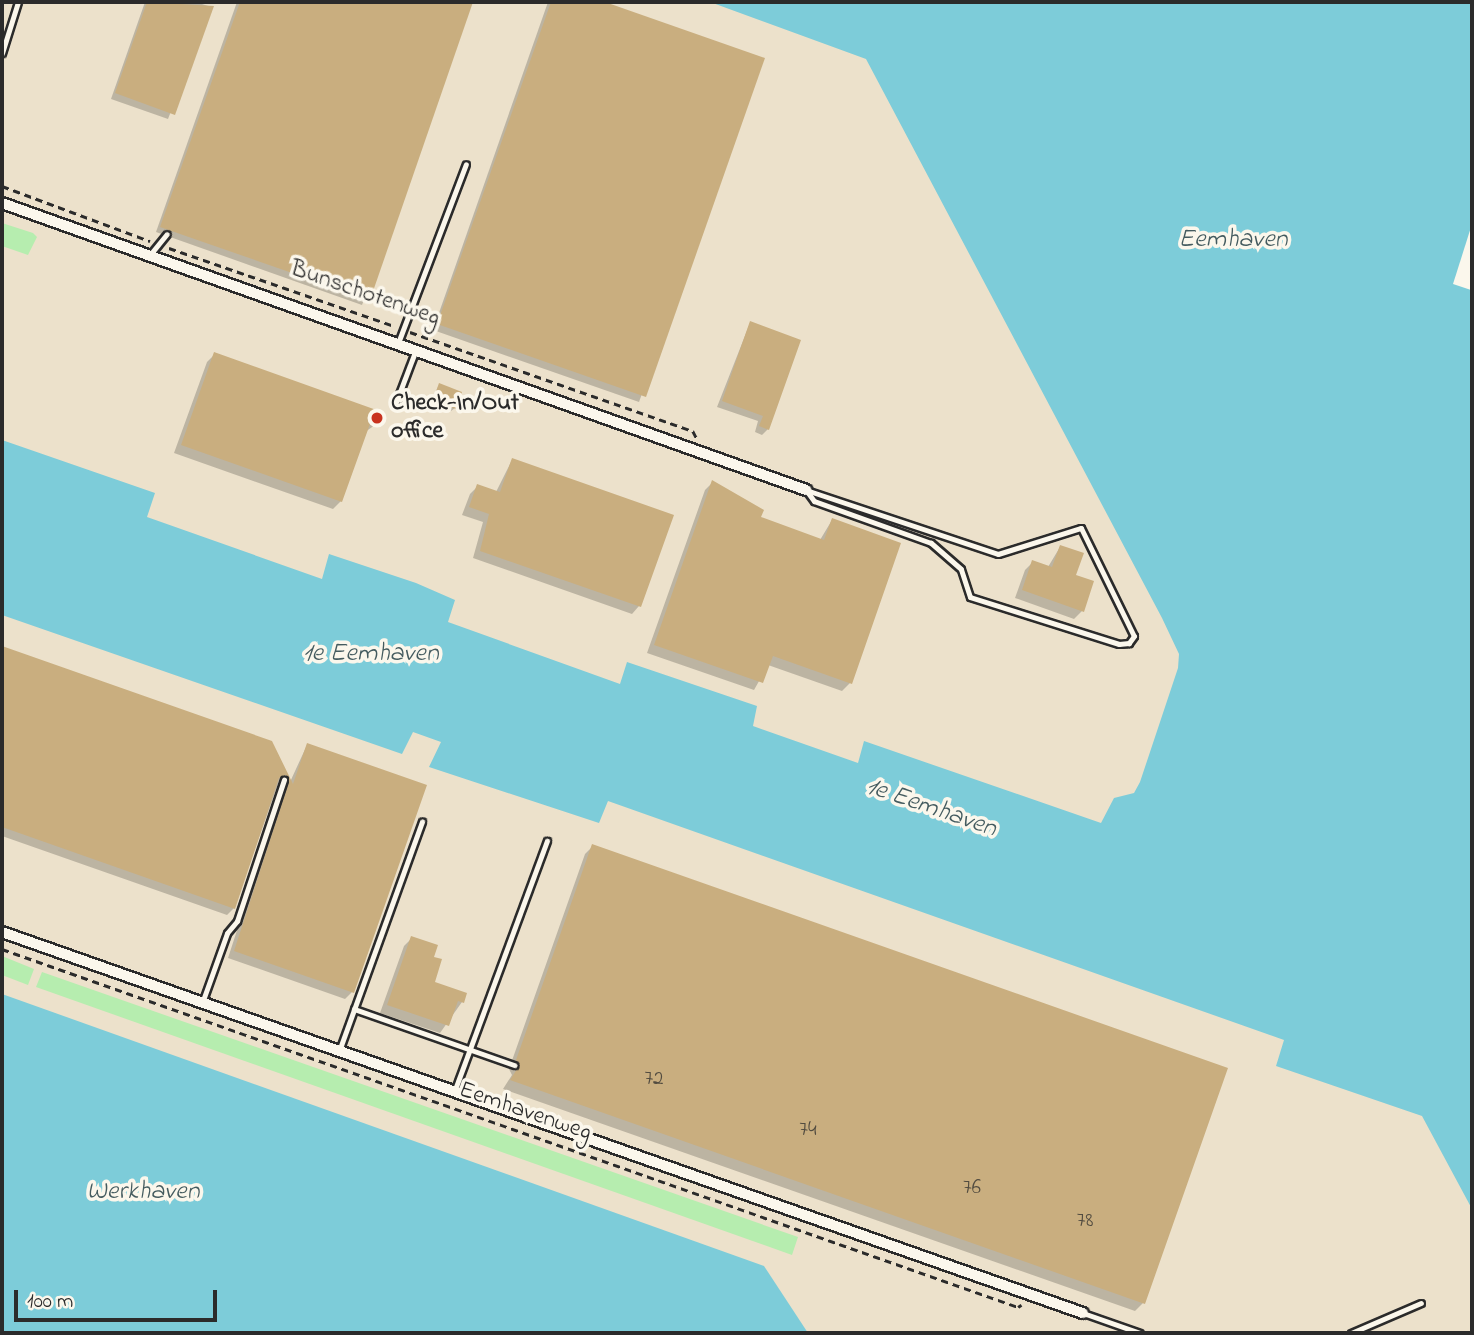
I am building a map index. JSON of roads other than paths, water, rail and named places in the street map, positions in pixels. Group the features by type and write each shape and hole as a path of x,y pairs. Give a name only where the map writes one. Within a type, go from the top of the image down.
{"street":[{"name":"Bunschotenweg","path":"2,203 806,490"},
{"name":"Eemhavenweg","path":"2,932 1083,1314"}],"lane":[{"path":"2,53 18,2"},
{"path":"397,346 466,164"},
{"path":"149,256 161,245 167,234"},
{"path":"396,402 415,352"},
{"path":"806,490 998,554 1081,527 1134,636 1129,643 1119,645 970,597 961,569 931,543 814,501 806,490"},
{"path":"202,1003 227,933 237,921 284,780"},
{"path":"339,1051 422,822"},
{"path":"454,1092 547,841"},
{"path":"354,1009 514,1065"},
{"path":"1351,1333 1421,1303"},
{"name":"Eemhavenweg","path":"1083,1314 1140,1333"}],"water":[{"name":"Eemhaven","path":"710,2 1472,2 1472,1209 1422,1116 1276,1066 1284,1040 608,801 599,823 429,767 441,742 413,732 402,754 2,615 2,440 155,493 147,517 322,579 329,554 416,583 455,600 448,622 620,684 627,662 757,706 753,726 858,763 864,741 1101,823 1114,798 1134,793 1140,782 1178,668 1179,654 1162,618 866,59"},
{"name":"Werkhaven","path":"2,994 764,1266 808,1333 2,1333"}],"place":[{"name":"Check-In/Out office","path":"377,418"}],"water label":[{"name":"1e Eemhaven","path":"371,655"},
{"name":"1e Eemhaven","path":"931,809"}]}
